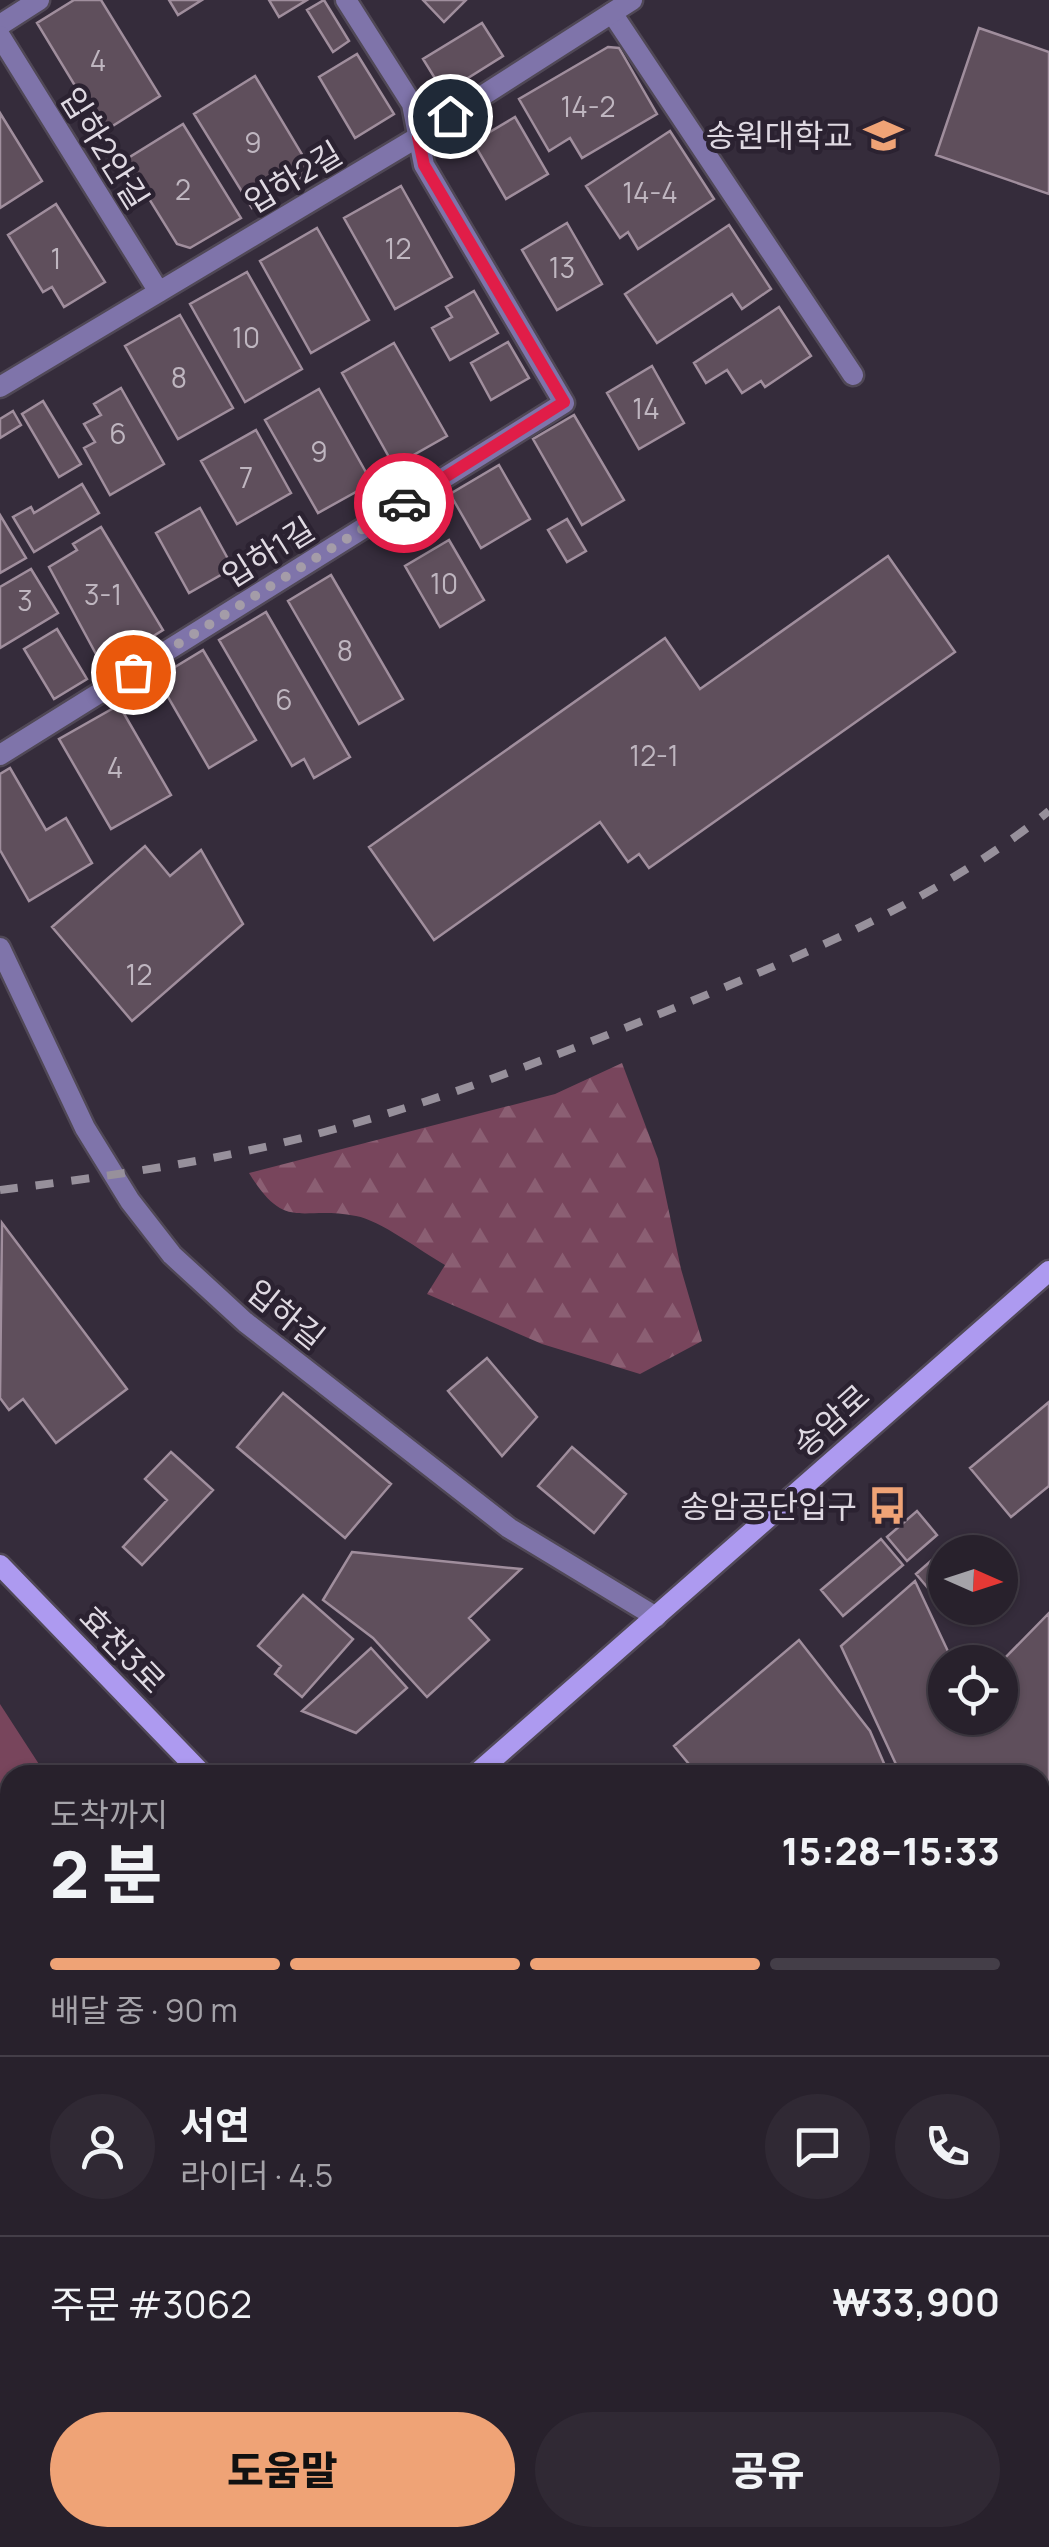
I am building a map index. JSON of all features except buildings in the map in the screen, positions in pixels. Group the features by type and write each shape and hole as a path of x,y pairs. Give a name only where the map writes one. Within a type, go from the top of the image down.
{"main road":[{"name":"송암로","path":"486,1765 1049,1271"},
{"name":"효천3로","path":"0,1565 192,1765"}],"street":[{"path":"0,24 39,0"},
{"path":"346,0 412,104 418,137"},
{"name":"입하2길","path":"0,387 418,137 632,0"},
{"path":"612,13 853,374"},
{"name":"입하2안길","path":"0,36 159,292"},
{"name":"입하1길","path":"0,756 564,402 424,165 418,137"},
{"name":"입하길","path":"0,948 84,1128 130,1201 172,1255 245,1322 509,1528 656,1617"}],"green space":[{"path":"622,1063 658,1159 681,1269 702,1341 640,1374 542,1344 427,1294 445,1265 366,1219 284,1210 262,1192 249,1173 555,1094"},
{"path":"0,1704 40,1765 0,1765"}],"railway":[{"path":"0,1190 253,1150 383,1115 478,1084 665,1012 843,935 970,867 1049,811"}],"way so far":[{"path":"133,672 404,503"}],"place":[{"name":"송원대학교","path":"883,135"},
{"name":"송암공단입구","path":"887,1506"}],"route":[{"path":"404,503 564,402 424,165 418,137 450,116"}]}
